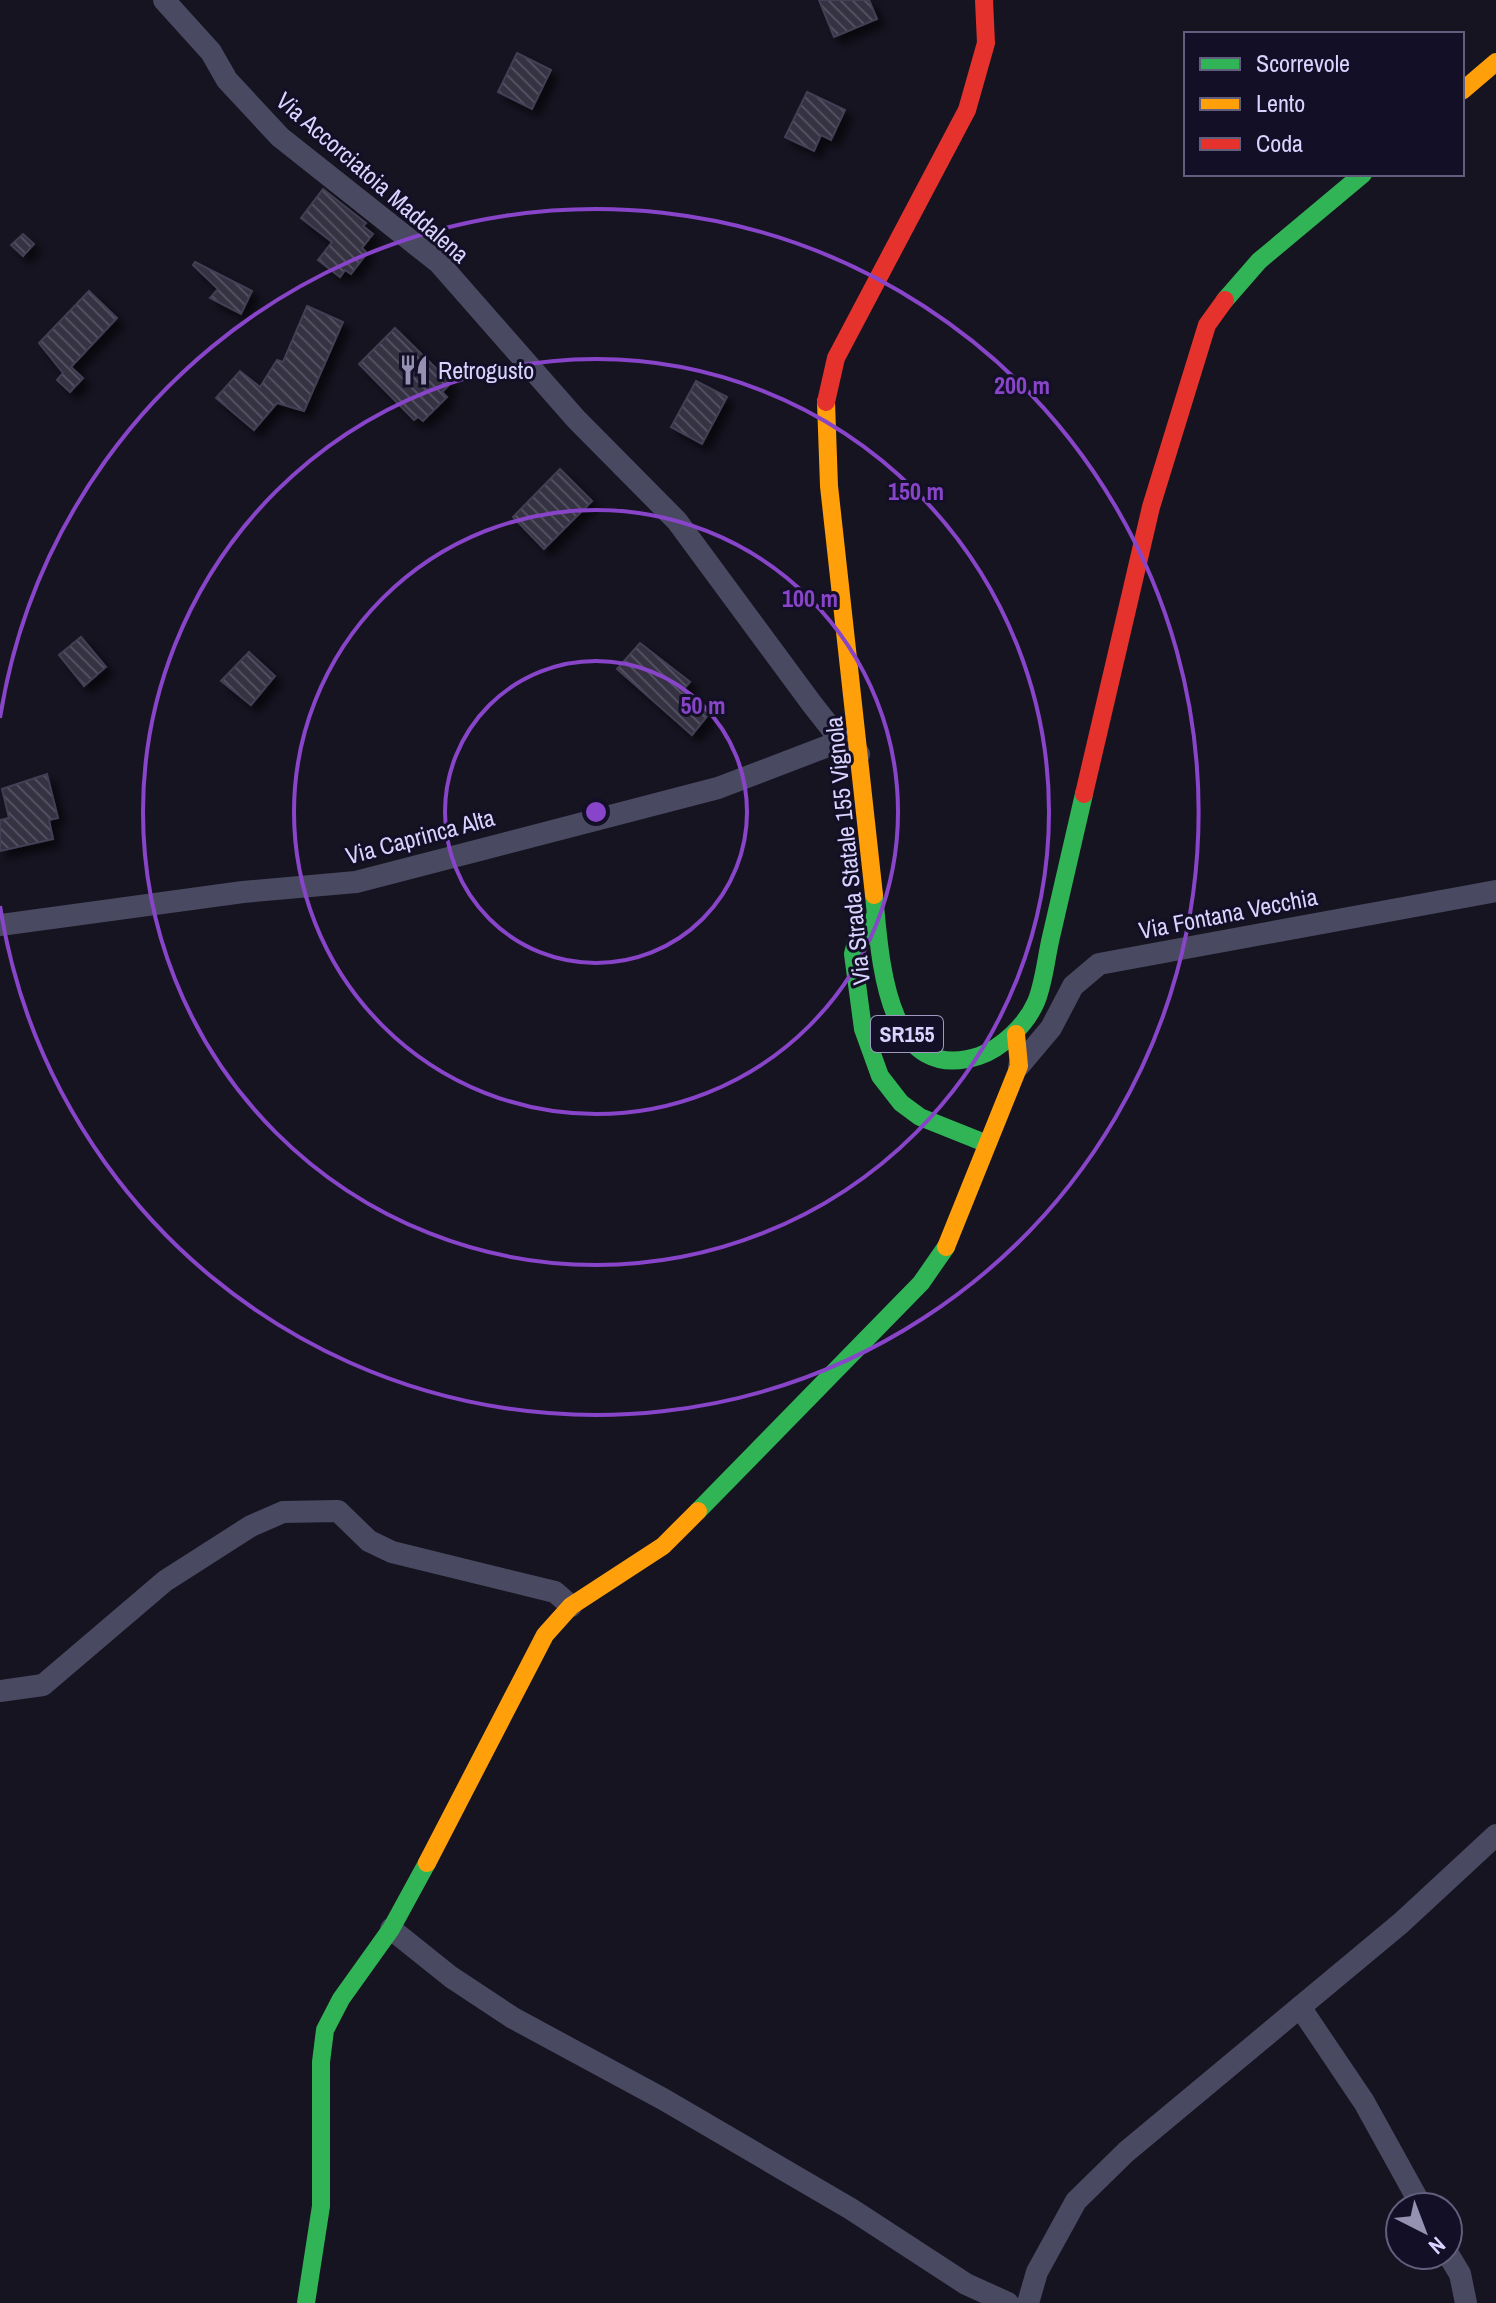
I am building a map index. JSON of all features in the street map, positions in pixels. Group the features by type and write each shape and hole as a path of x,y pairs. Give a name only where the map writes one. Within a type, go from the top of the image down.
{"main road":[{"name":"Via Strada Statale 155 Vignola","path":"984,0 986,43 967,110 836,358 825,405 829,486 861,755 884,990 911,1040 936,1056 957,1060 998,1048 1016,1034"},
{"path":"1464,89 1496,62"},
{"path":"306,2303 321,2206 321,2062 325,2030 341,1999 391,1929 468,1788 527,1665 545,1635 571,1606 663,1546 687,1517 921,1283 944,1252 985,1143 1019,1066 1016,1034 1036,1002 1151,507 1207,325 1232,289 1259,261 1361,176"},
{"path":"875,917 853,946 861,1021 870,1058 882,1083 904,1107 940,1128 985,1143"}],"street":[{"name":"Via Accorciatoia Maddalena","path":"164,0 211,52 227,80 280,137 439,263 576,419 677,521 736,606 841,741 861,755"},
{"name":"Via Caprinca Alta","path":"0,925 243,892 356,882 501,841 718,788 841,741"},
{"name":"Via Fontana Vecchia","path":"1019,1066 1051,1028 1073,986 1099,964 1257,932 1496,891"},
{"path":"0,1691 43,1685 165,1581 251,1526 283,1512 338,1511 369,1541 392,1552 555,1592 571,1606"},
{"path":"1028,2303 1037,2272 1076,2201 1126,2152 1401,1923 1496,1835"},
{"path":"391,1929 451,1977 513,2018 824,2193 966,2284 1008,2303"},
{"path":"1300,2007 1364,2102 1413,2191"},
{"path":"1458,2271 1466,2303"}],"building":[{"path":"819,0 869,0 877,19 834,37"},
{"path":"517,53 551,70 532,109 498,92"},
{"path":"807,92 845,110 831,140 821,135 814,151 785,137"},
{"path":"323,189 366,223 363,226 373,234 362,248 367,253 351,274 345,270 340,277 318,260 332,242 301,218"},
{"path":"23,234 34,244 23,256 11,245"},
{"path":"195,262 252,291 241,314 210,298 218,289 193,265"},
{"path":"89,291 117,318 71,367 83,378 70,392 57,380 63,373 39,343"},
{"path":"307,306 343,322 304,411 277,403 254,430 216,398 240,371 260,387 277,360 283,362"},
{"path":"395,328 451,383 442,392 447,397 423,421 418,417 414,420 359,364"},
{"path":"696,381 727,397 702,444 671,427"},
{"path":"560,469 592,501 544,549 513,517"},
{"path":"81,637 106,667 84,686 59,655"},
{"path":"640,643 690,682 682,691 709,714 692,735 617,669"},
{"path":"249,652 275,676 251,705 221,681"},
{"path":"47,774 58,818 49,820 53,839 0,851 0,820 9,818 2,789"}],"traffic: fast":[{"path":"1225,300 1259,261 1361,176"},
{"path":"874,895 885,980 893,1009 906,1034 923,1052 947,1060 988,1052 1020,1027 1036,1002 1084,794"},
{"path":"875,917 857,938 853,954 863,1029 880,1076 901,1103 920,1117 985,1143"},
{"path":"698,1511 921,1283 946,1247"},
{"path":"306,2303 321,2206 321,2062 325,2030 341,1999 391,1929 427,1863"}],"traffic: slow":[{"path":"1464,89 1496,62"},
{"path":"826,402 829,486 874,895"},
{"path":"946,1247 1019,1066 1016,1034"},
{"path":"427,1863 545,1635 571,1606 663,1546 698,1511"}],"traffic: jam":[{"path":"826,402 836,358 967,110 986,43 984,0"},
{"path":"1084,794 1151,507 1207,325 1225,300"}],"place":[{"name":"Retrogusto","path":"414,370"}]}
